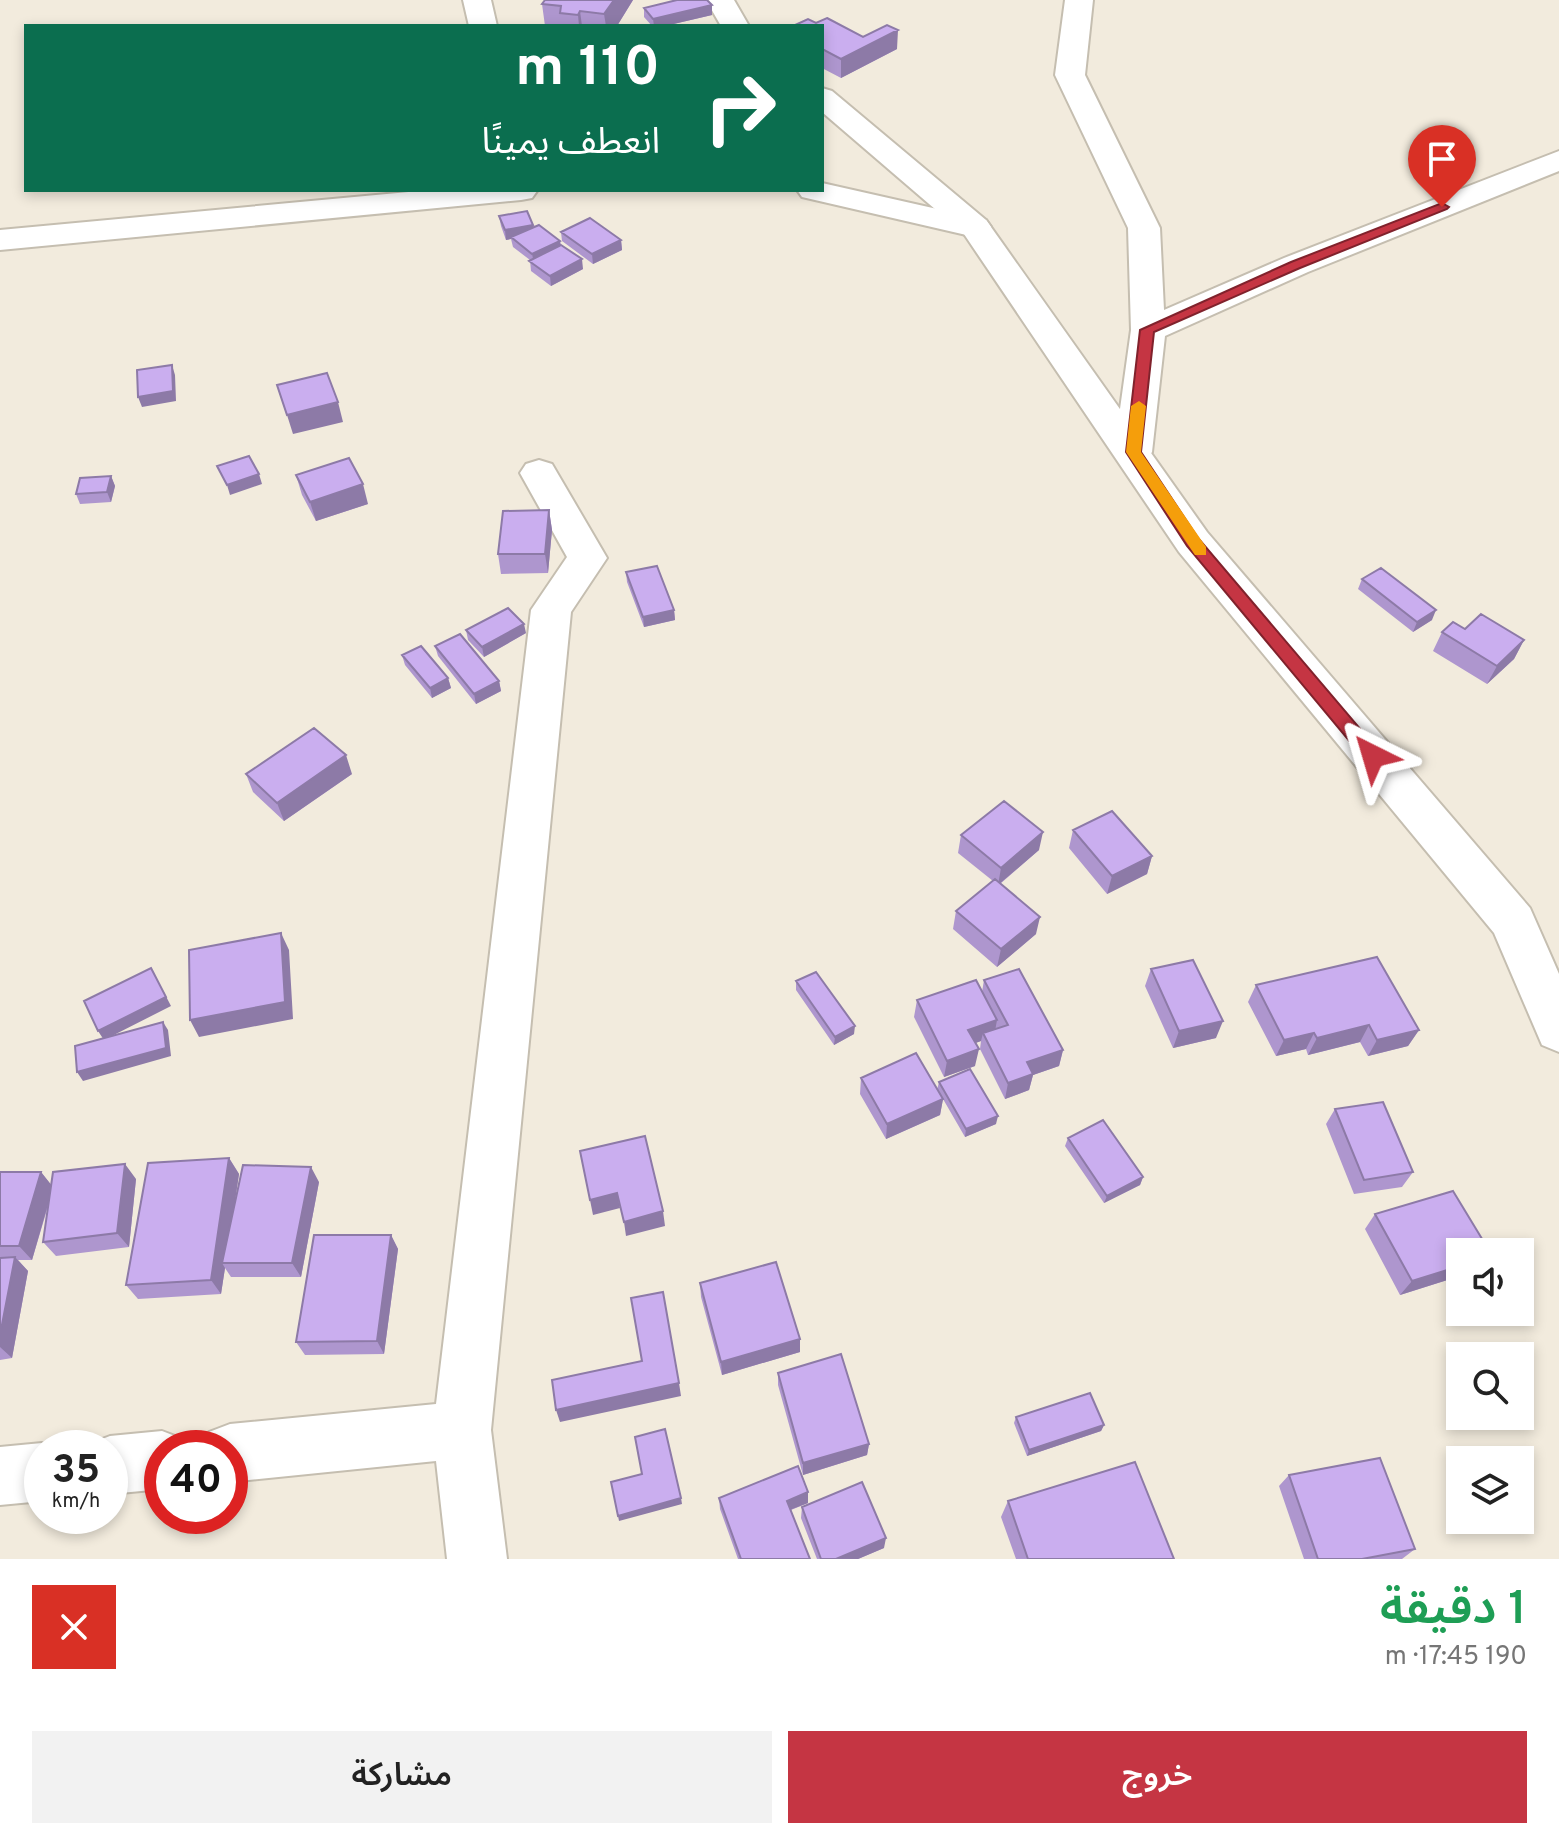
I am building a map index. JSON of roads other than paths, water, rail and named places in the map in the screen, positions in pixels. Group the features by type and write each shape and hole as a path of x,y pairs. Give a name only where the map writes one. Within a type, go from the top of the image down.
{"street":[{"path":"477,0 483,24"},
{"path":"720,0 734,24"},
{"path":"1079,0 1070,75 1144,228 1148,330 1133,452"},
{"path":"824,99 975,227 1193,542 1513,922 1559,1030"},
{"path":"1148,330 1296,265 1559,160"},
{"path":"0,240 500,192"},
{"path":"822,192 975,227"},
{"path":"477,1559 462,1430 551,610 587,558 539,473"},
{"path":"248,1451 462,1430"},
{"path":"0,1476 24,1474"}]}
